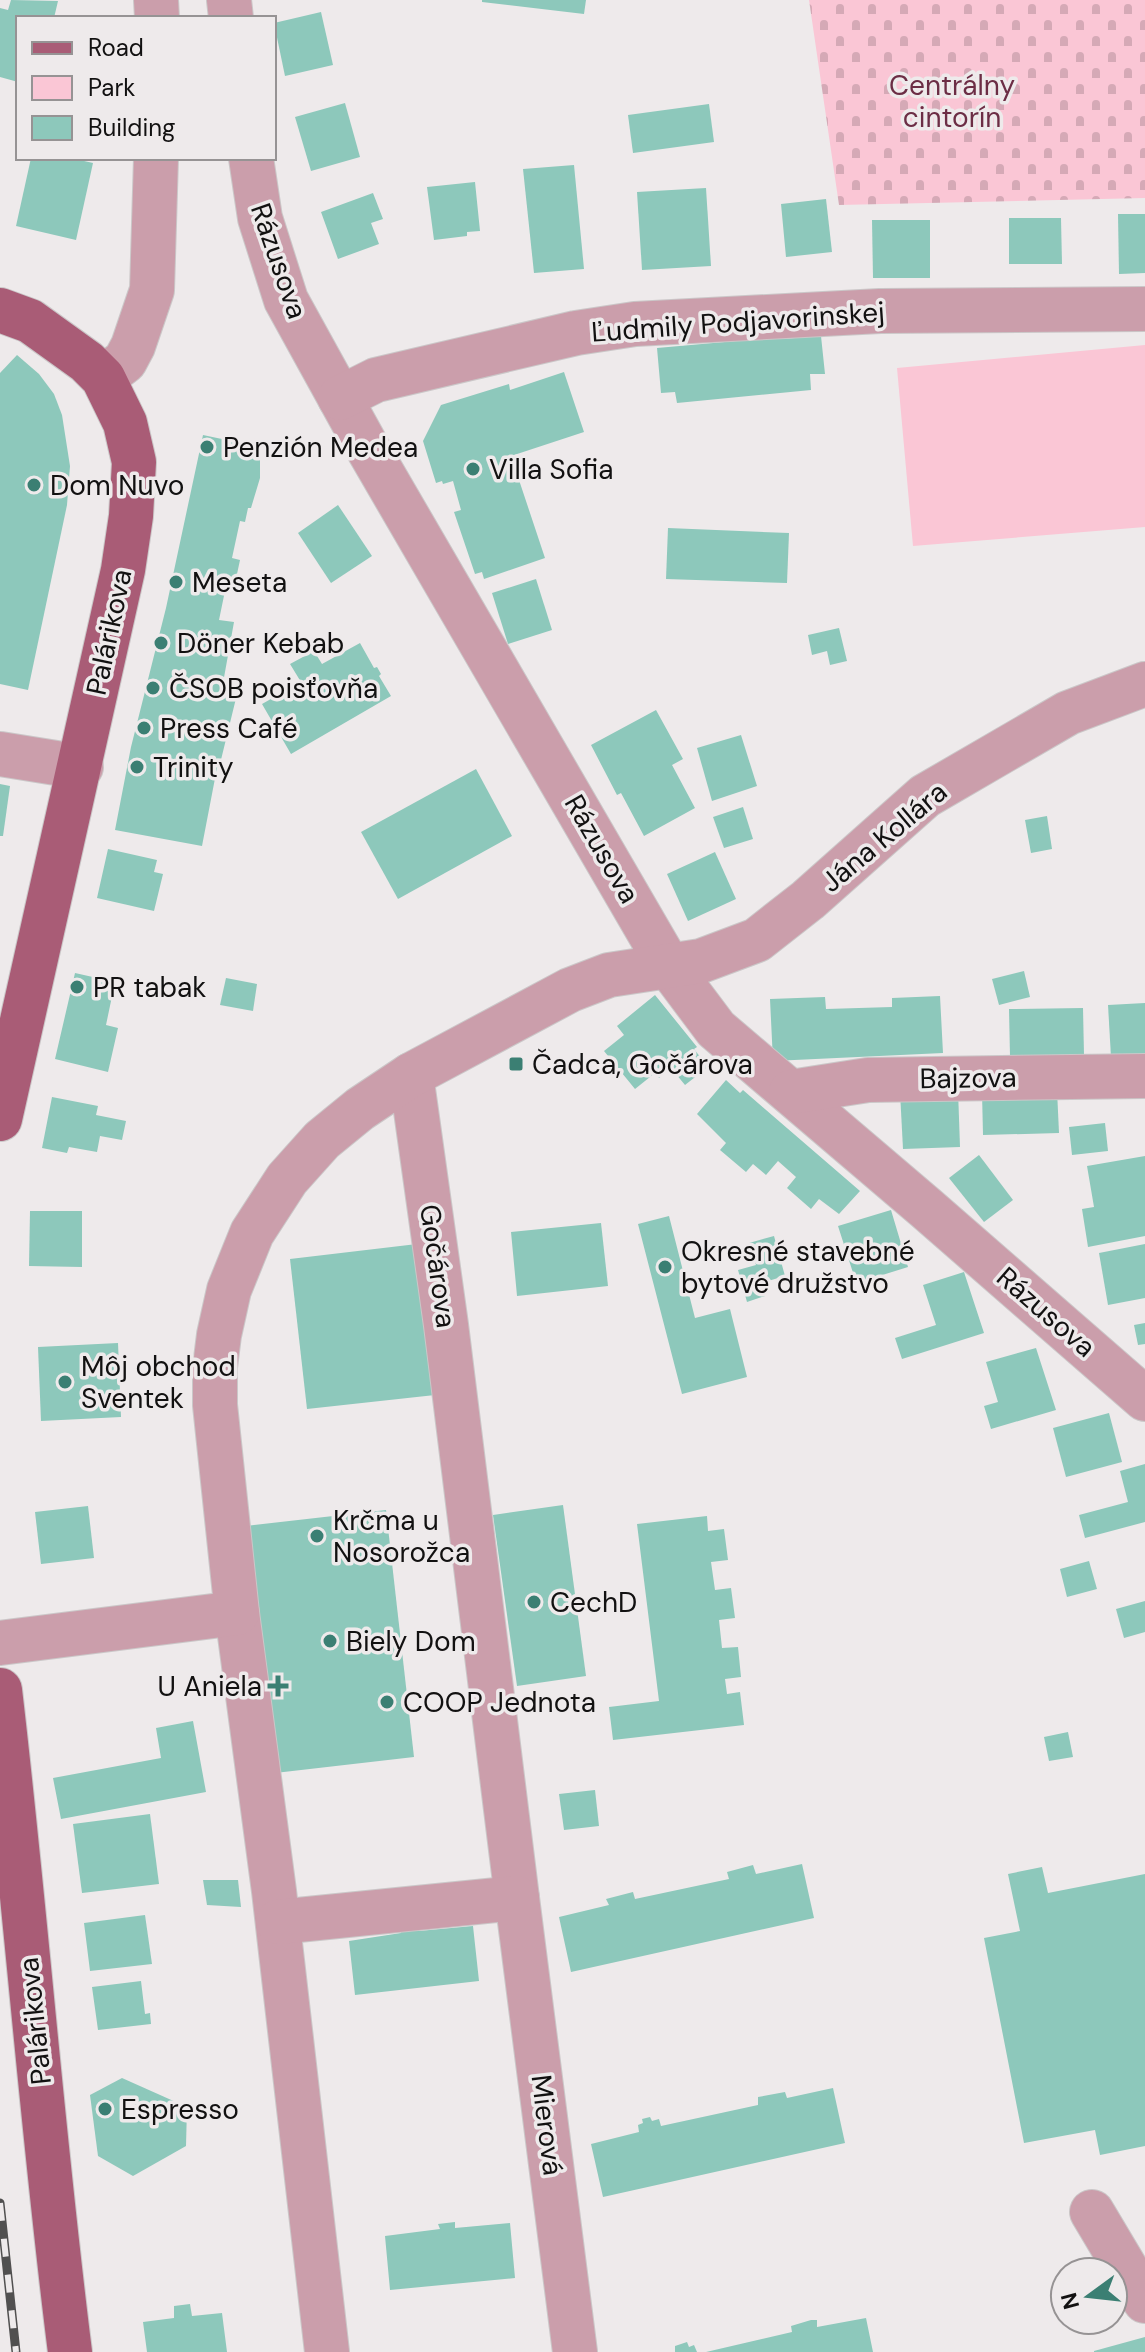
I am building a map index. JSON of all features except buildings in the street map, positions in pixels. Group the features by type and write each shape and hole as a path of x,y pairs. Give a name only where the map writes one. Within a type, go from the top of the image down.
{"main road":[{"path":"0,310 30,321 87,362 103,378"},
{"name":"Palárikova","path":"0,1119 81,767 123,570 131,516 134,462 125,423 103,378"},
{"name":"Palárikova","path":"0,1690 7,1802 70,2352"}],"street":[{"path":"103,378 125,361 152,290 156,160"},
{"name":"Rázusova","path":"251,160 260,218 286,300 668,965 716,1029 1145,1399"},
{"name":"Ľudmily Podjavorinskej","path":"340,398 376,380 576,333 635,324 880,311 1145,309"},
{"name":"Jána Kollára","path":"237,1613 215,1405 218,1345 229,1290 252,1233 287,1179 322,1140 360,1109 411,1075 570,990 609,975 701,961 757,940 808,900 925,796 1068,713 1145,684"},
{"path":"0,754 81,767"},
{"name":"Gočárova","path":"411,1075 463,1457"},
{"name":"Bajzova","path":"791,1092 868,1080 1145,1076"},
{"name":"Mierová","path":"463,1457 575,2352"},
{"path":"0,1643 237,1613 278,1922 327,2352"},
{"path":"278,1922 517,1898"},
{"path":"1092,2212 1145,2301"}],"green space":[{"name":"Centrálny cintorín","path":"809,0 1145,0 1145,198 839,205"},
{"path":"1145,345 1145,527 913,546 897,368"}],"railway":[{"path":"0,2203 16,2352"}],"place":[{"name":"Penzión Medea","path":"207,447"},
{"name":"Villa Sofia","path":"473,469"},
{"name":"Dom Nuvo","path":"34,485"},
{"name":"Meseta","path":"176,582"},
{"name":"Döner Kebab","path":"161,643"},
{"name":"ČSOB poisťovňa","path":"153,688"},
{"name":"Press Café","path":"144,728"},
{"name":"Trinity","path":"137,767"},
{"name":"PR tabak","path":"77,987"},
{"name":"Čadca, Gočárova","path":"516,1064"},
{"name":"Okresné stavebné bytové družstvo","path":"665,1267"},
{"name":"Môj obchod Sventek","path":"65,1382"},
{"name":"Krčma u Nosorožca","path":"317,1536"},
{"name":"CechD","path":"534,1602"},
{"name":"Biely Dom","path":"330,1641"},
{"name":"U Aniela","path":"278,1686"},
{"name":"COOP Jednota","path":"387,1702"},
{"name":"Espresso","path":"105,2109"}]}
